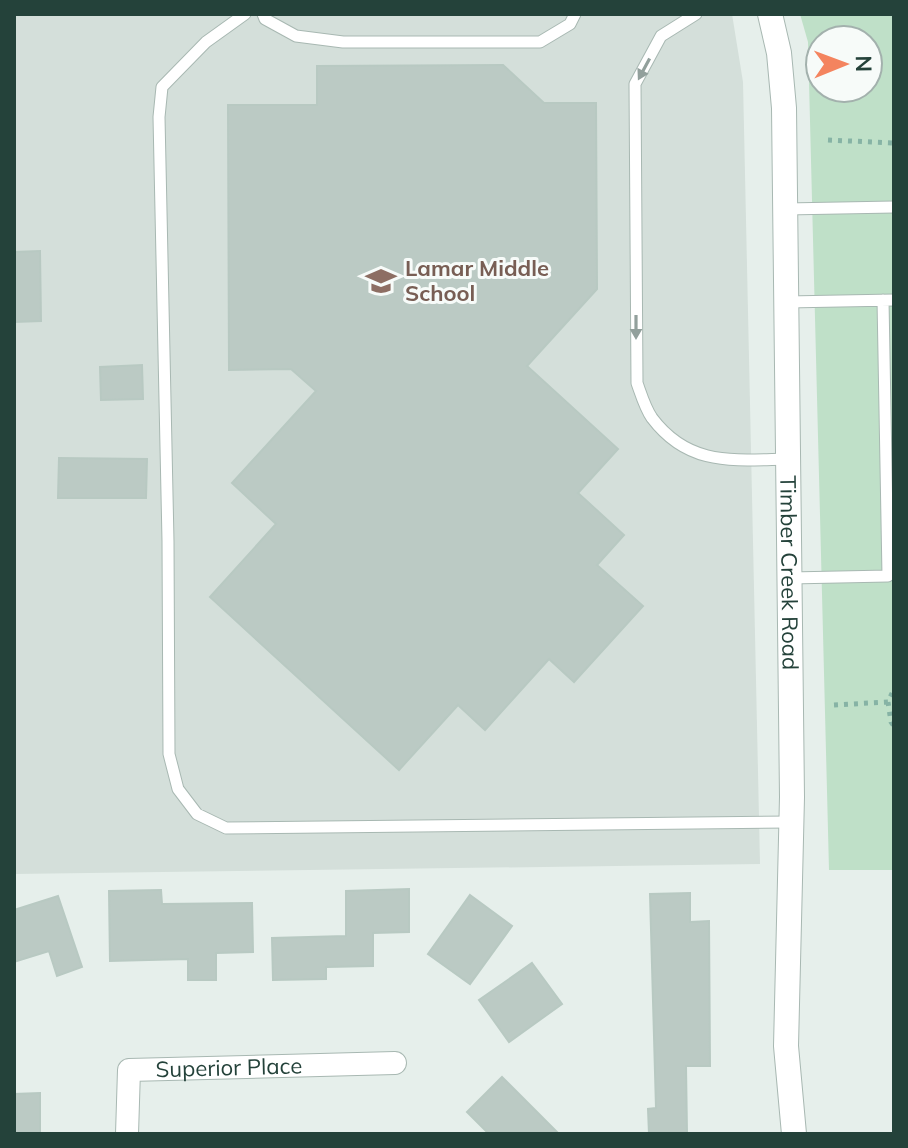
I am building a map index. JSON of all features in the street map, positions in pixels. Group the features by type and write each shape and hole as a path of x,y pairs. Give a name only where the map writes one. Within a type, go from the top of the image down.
{"street":[{"name":"Timber Creek Road","path":"770,14 779,53 784,108 791,822 786,1046 794,1134"},
{"name":"Superior Place","path":"127,1134 129,1070 395,1063"}],"lane":[{"path":"245,14 206,42 162,87 159,117 169,754 178,789 197,814 226,828 791,822"},
{"path":"263,14 265,19 296,36 343,42 540,42 570,24 575,14"},
{"path":"696,14 661,36 635,84 637,383 651,417 685,450 730,460 788,459"},
{"path":"786,209 894,207"},
{"path":"787,302 888,300 888,576 790,578"}],"path":[{"path":"828,140 894,143"},
{"path":"894,689 888,702 894,726"},
{"path":"834,705 888,702"}],"shaded area":[{"name":"Lamar Middle School","path":"14,14 732,14 743,82 760,864 14,874"}],"green space":[{"path":"800,14 894,14 894,870 829,870 810,104 884,104 884,24 804,24 804,28"}],"building":[{"path":"503,65 544,103 596,103 597,289 527,366 618,449 578,493 624,535 597,565 643,606 574,682 549,659 485,730 458,705 399,770 210,597 276,524 232,483 316,391 291,369 229,370 228,105 317,105 317,66"},
{"path":"40,251 41,321 14,322 14,252"},
{"path":"142,365 143,399 101,400 100,367"},
{"path":"59,458 147,459 146,498 58,498"},
{"path":"409,889 409,932 373,933 373,966 326,967 326,979 273,980 272,938 346,936 346,891"},
{"path":"161,890 162,904 252,903 253,952 216,953 216,980 188,980 188,959 110,961 109,891"},
{"path":"690,893 690,922 709,921 710,1066 686,1066 687,1134 649,1134 648,1109 656,1108 650,894"},
{"path":"470,895 512,926 470,984 428,954"},
{"path":"58,896 82,967 57,976 49,951 14,962 14,910"},
{"path":"532,963 562,1004 509,1042 479,1000"},
{"path":"502,1077 559,1134 489,1134 467,1112"},
{"path":"40,1093 40,1134 14,1134 14,1094"}],"place":[{"name":"Lamar Middle School","path":"381,281"}]}
